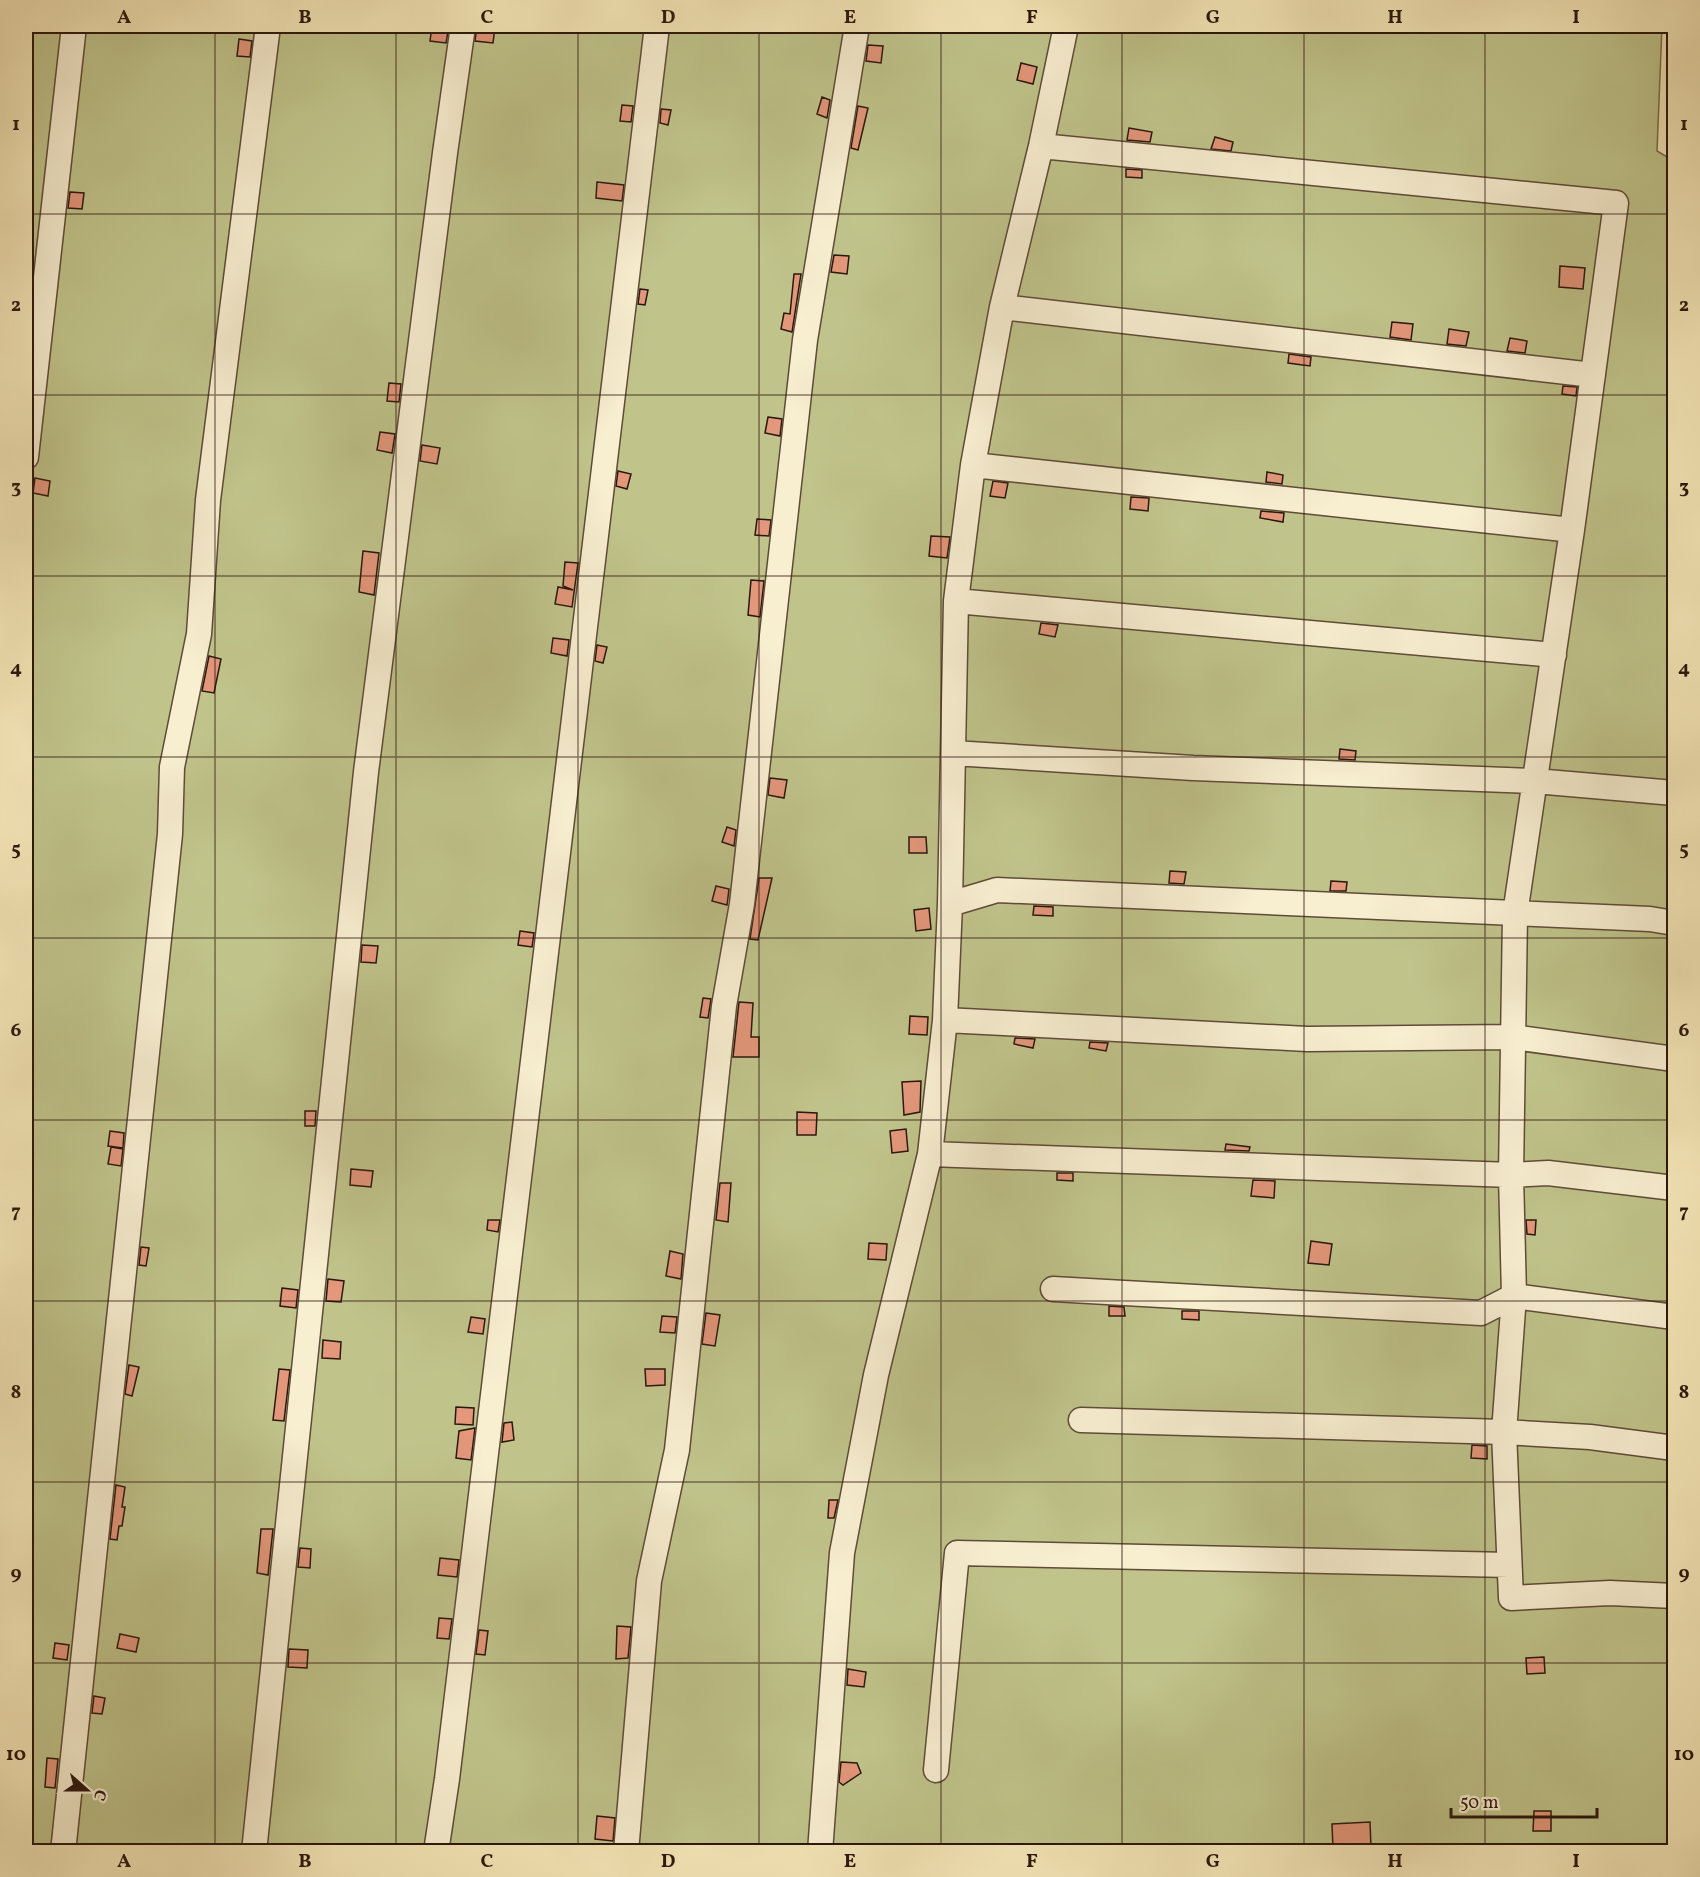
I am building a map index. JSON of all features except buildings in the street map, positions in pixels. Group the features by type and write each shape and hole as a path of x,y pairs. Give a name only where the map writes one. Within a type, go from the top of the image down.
{"lane":[{"path":"26,457 74,26"},
{"path":"63,1851 170,834 172,767 199,634 208,500 268,26"},
{"path":"254,1851 366,772 463,26"},
{"path":"436,1851 449,1768 657,26"},
{"path":"626,1851 648,1581 677,1450 724,1006 742,904 806,340 858,26"},
{"path":"820,1851 842,1553 876,1376 930,1154 945,1020 950,904 956,601 973,465 1002,308 1041,146 1066,26"},
{"path":"1041,146 1616,204 1572,530 1515,914 1511,1175 1514,1296 1504,1432 1509,1565 1511,1598 1610,1593 1674,1596"},
{"path":"1002,308 1593,375"},
{"path":"973,465 1572,530"},
{"path":"956,601 1554,655"},
{"path":"953,753 1193,768 1535,781 1674,793"},
{"path":"950,904 997,890 1650,919 1674,923"},
{"path":"945,1020 1307,1039 1513,1037 1674,1059"},
{"path":"930,1154 1511,1175 1548,1173 1674,1188"},
{"path":"1053,1289 1481,1313 1514,1296 1674,1317"},
{"path":"1081,1420 1504,1432 1590,1437 1674,1448"},
{"path":"936,1770 957,1553 1509,1565"}],"green space":[{"path":"26,26 1662,26 1657,151 1674,161 1674,1851 26,1852"}]}
